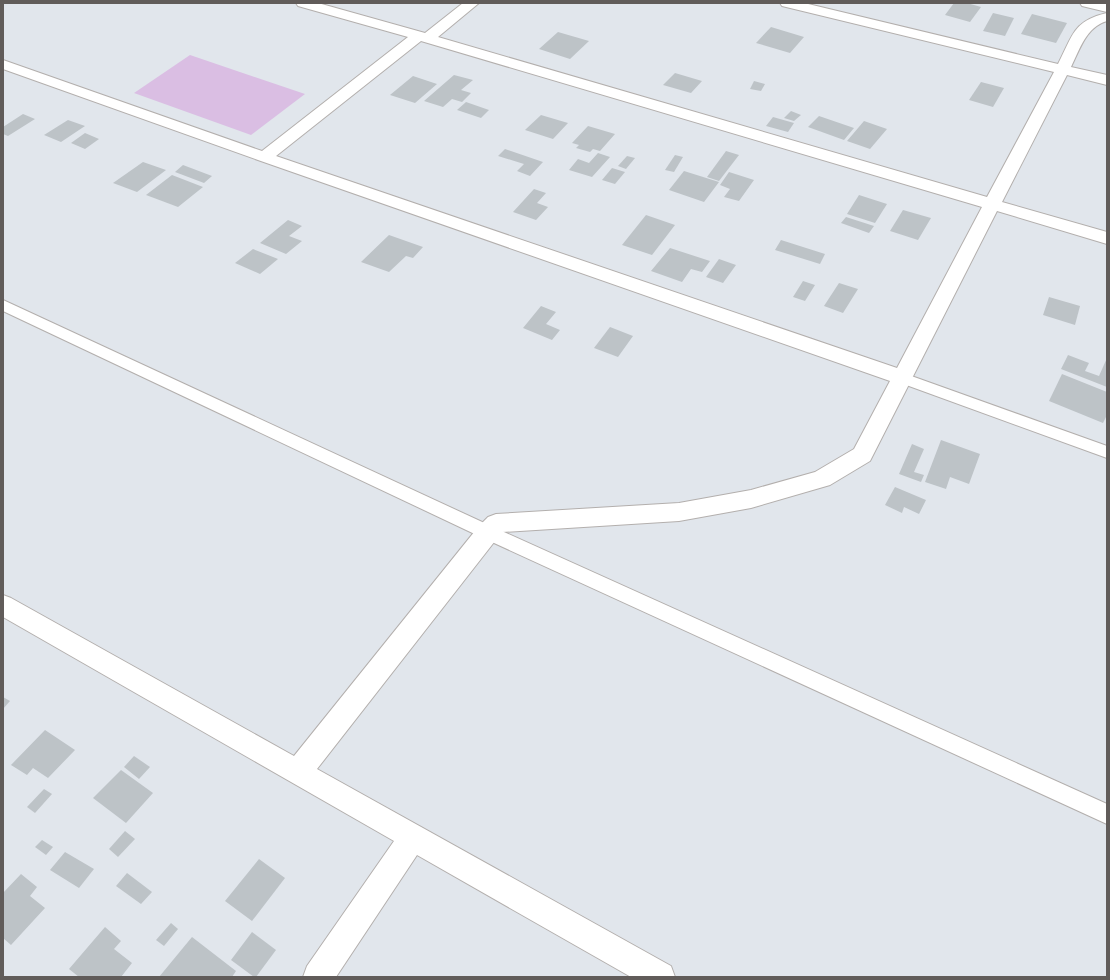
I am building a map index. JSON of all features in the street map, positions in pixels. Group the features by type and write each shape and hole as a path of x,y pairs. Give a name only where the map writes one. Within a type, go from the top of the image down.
{"street":[{"path":"303,3 424,37 1107,238"},
{"path":"264,157 424,37 472,3"},
{"path":"787,3 1107,80"},
{"path":"1087,3 1107,8"},
{"path":"298,772 487,532 496,523 679,512 751,499 822,479 862,455 1084,28 1096,20 1107,17"},
{"path":"3,64 264,157 903,378"},
{"path":"3,605 660,977"},
{"path":"318,977 413,837"}],"lane":[{"path":"3,305 487,532 1107,814"},
{"path":"903,378 1107,452"}],"shaded area":[{"path":"190,55 305,94 251,135 134,93"}],"building":[{"path":"954,3 967,3 981,7 970,22 945,15"},
{"path":"993,13 1014,18 1005,36 983,31"},
{"path":"1032,14 1067,23 1056,43 1021,34"},
{"path":"771,27 804,37 790,53 756,43"},
{"path":"558,32 589,41 570,59 539,49"},
{"path":"675,73 702,81 691,93 663,85"},
{"path":"454,75 473,80 461,90 471,93 462,102 452,99 443,107 424,101"},
{"path":"413,76 437,84 415,103 390,95"},
{"path":"754,81 765,84 761,91 750,89"},
{"path":"981,82 1004,88 993,107 969,100"},
{"path":"466,102 489,110 481,118 457,110"},
{"path":"791,111 801,115 794,121 784,118"},
{"path":"23,114 35,119 8,136 3,134 3,127"},
{"path":"541,115 568,123 553,139 525,130"},
{"path":"819,116 854,128 844,140 808,127"},
{"path":"773,117 794,123 788,132 766,126"},
{"path":"68,120 85,126 61,142 44,135"},
{"path":"864,121 887,129 870,149 847,141"},
{"path":"588,126 615,134 600,151 593,149 590,152 576,148 579,145 572,143"},
{"path":"85,133 99,139 85,149 71,143"},
{"path":"505,149 543,162 530,176 517,171 524,164 498,156"},
{"path":"726,151 739,155 719,181 707,177"},
{"path":"598,153 610,157 592,177 569,170 578,159 589,163"},
{"path":"675,155 683,157 674,172 665,170"},
{"path":"627,156 635,158 626,169 618,166"},
{"path":"143,162 166,170 137,192 113,183"},
{"path":"183,165 212,176 204,183 175,172"},
{"path":"612,168 625,172 615,184 602,180"},
{"path":"684,171 719,182 704,202 669,190"},
{"path":"729,172 754,180 739,201 724,197 730,189 720,185"},
{"path":"172,175 203,187 178,207 146,195"},
{"path":"534,189 546,193 537,203 548,207 536,220 513,212"},
{"path":"859,195 887,204 875,223 847,214"},
{"path":"903,210 931,218 918,240 890,231"},
{"path":"646,215 675,225 652,255 622,245"},
{"path":"846,217 874,226 869,233 841,223"},
{"path":"288,220 302,226 289,236 302,241 286,254 260,243"},
{"path":"389,235 423,247 413,258 406,256 389,272 361,262"},
{"path":"781,240 825,254 820,264 775,250"},
{"path":"670,248 710,261 702,272 691,269 682,282 651,271"},
{"path":"253,249 278,259 260,274 235,263"},
{"path":"719,259 736,265 723,283 706,277"},
{"path":"803,281 815,285 805,301 793,297"},
{"path":"839,283 858,289 843,313 824,306"},
{"path":"1049,297 1080,306 1075,325 1043,315"},
{"path":"541,306 556,312 546,324 560,330 552,340 523,328"},
{"path":"610,327 633,336 618,357 594,348"},
{"path":"1068,355 1089,363 1085,371 1099,376 1107,358 1107,387 1061,369"},
{"path":"1062,374 1107,392 1107,415 1103,423 1049,401"},
{"path":"941,440 980,454 969,484 950,477 946,489 925,482"},
{"path":"912,444 924,449 914,472 924,475 921,482 899,474"},
{"path":"895,487 926,500 919,514 904,507 902,513 885,505"},
{"path":"3,697 10,701 3,709"},
{"path":"45,730 75,750 48,778 33,768 27,775 11,765"},
{"path":"134,756 150,767 139,779 124,767"},
{"path":"121,770 153,793 126,823 93,798"},
{"path":"44,789 52,794 35,813 27,807"},
{"path":"125,831 135,839 118,857 109,849"},
{"path":"42,840 53,847 46,855 35,847"},
{"path":"65,852 94,869 79,888 50,870"},
{"path":"259,859 285,878 252,921 225,901"},
{"path":"127,873 152,892 141,904 116,886"},
{"path":"21,874 37,887 30,896 45,908 11,945 3,938 3,893"},
{"path":"171,923 178,929 164,946 156,940"},
{"path":"105,927 121,941 114,949 132,963 121,977 79,977 69,969"},
{"path":"252,932 276,950 256,977 231,960"},
{"path":"192,937 236,971 232,977 159,977"}]}
